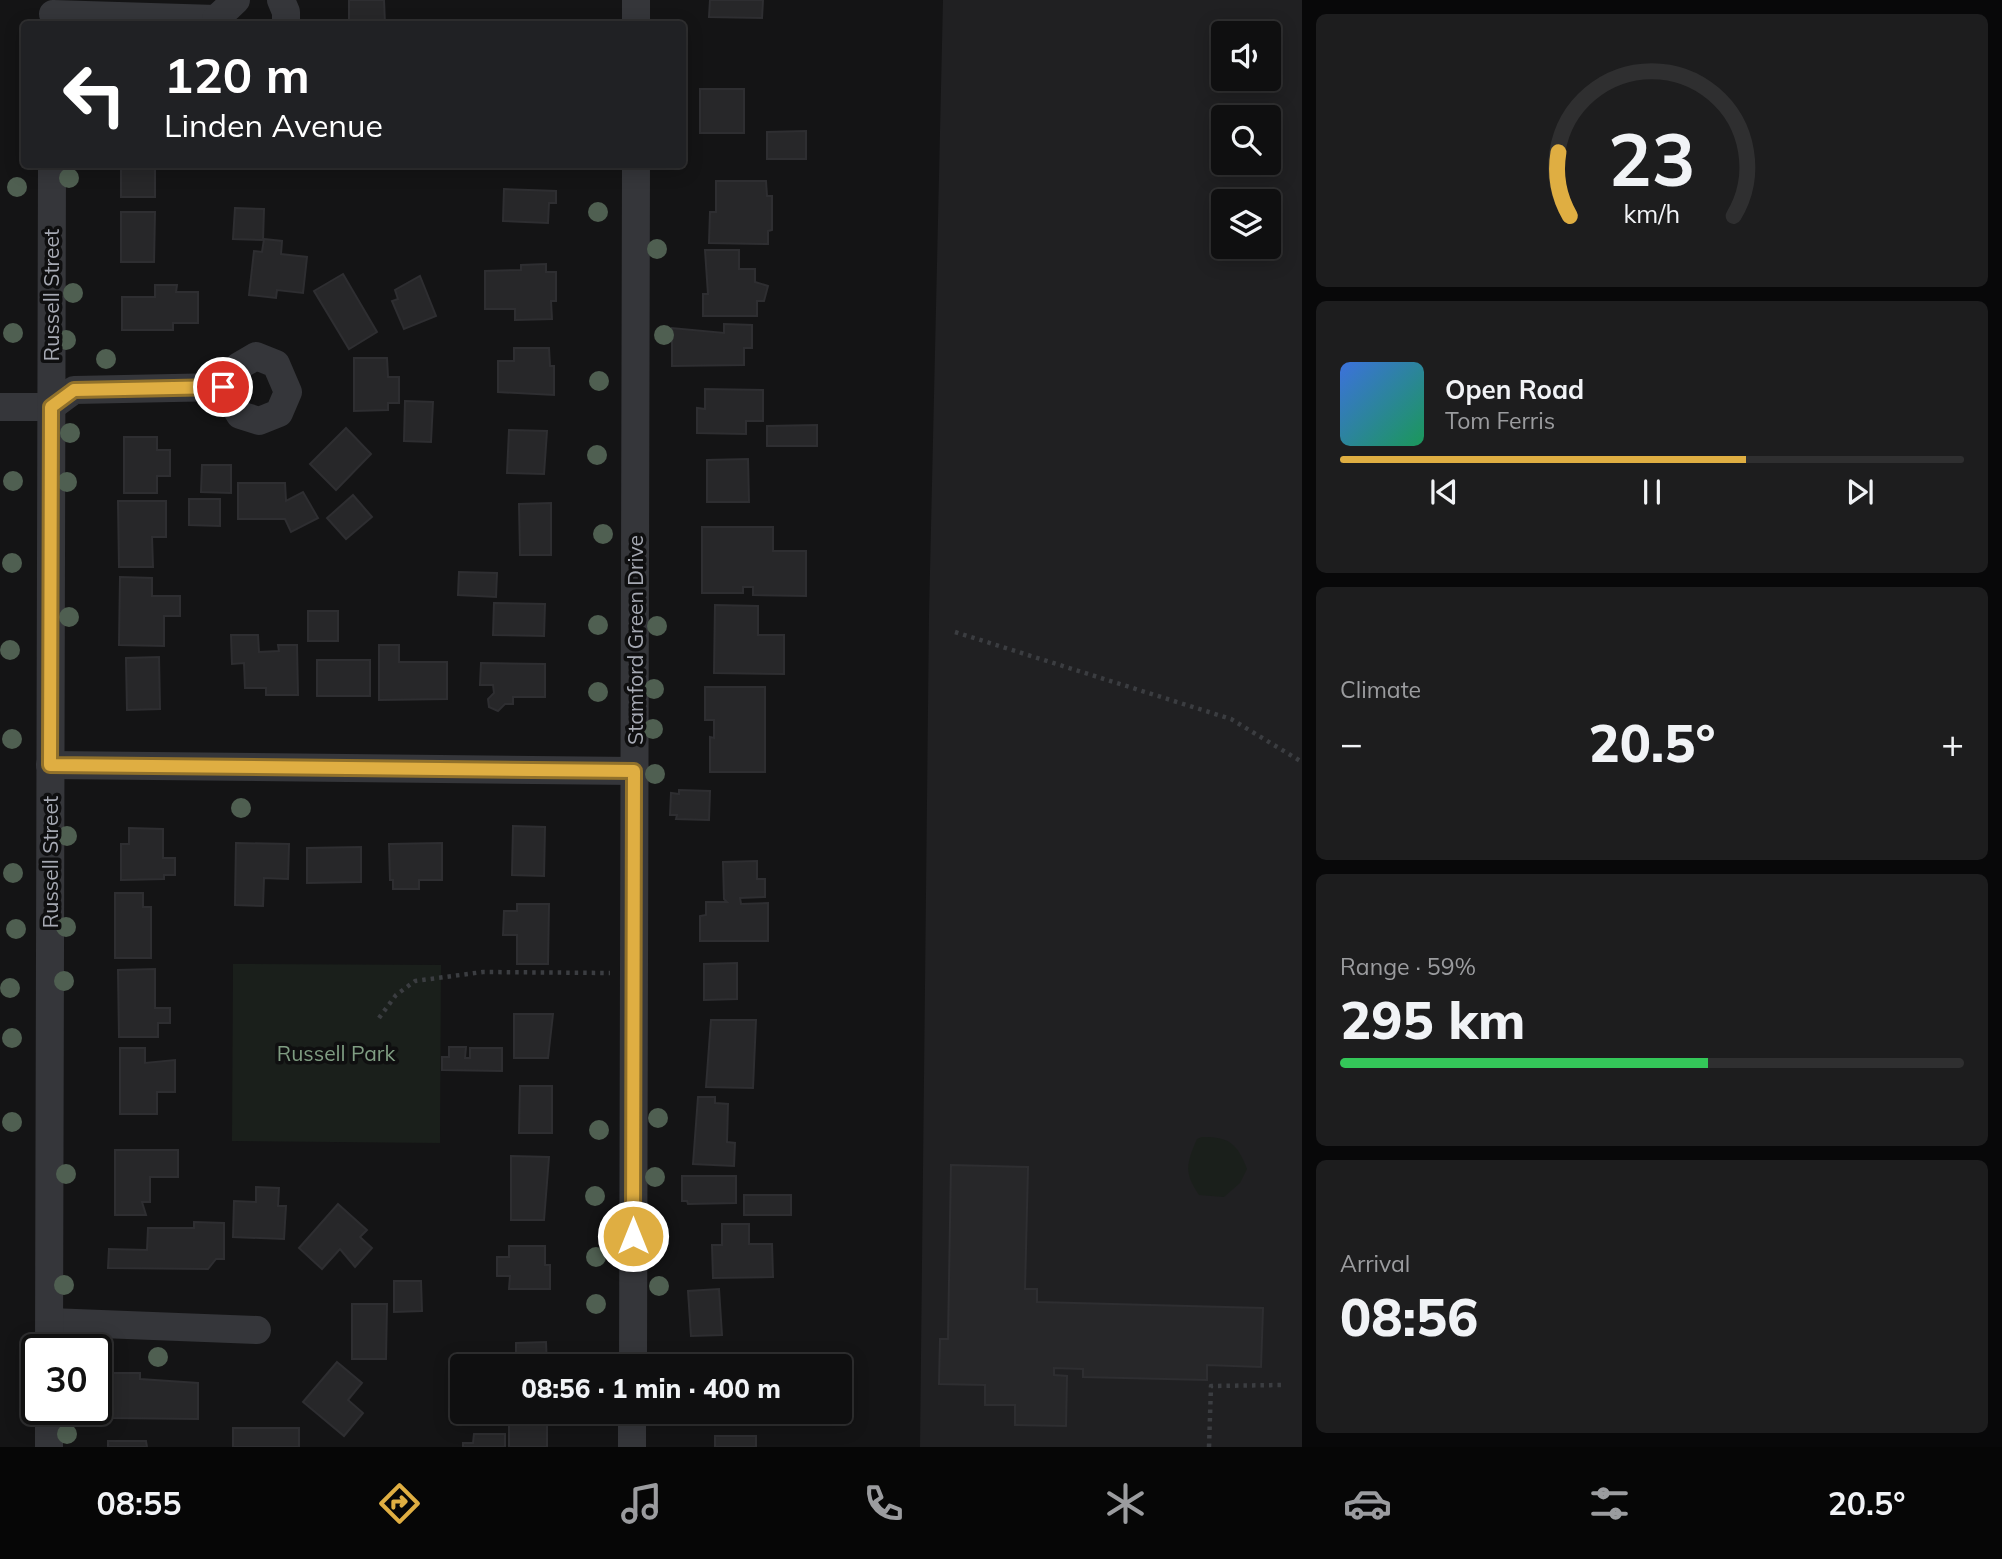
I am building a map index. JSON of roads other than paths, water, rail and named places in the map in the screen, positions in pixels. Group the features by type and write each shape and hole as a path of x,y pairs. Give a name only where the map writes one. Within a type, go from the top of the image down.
{"street":[{"path":"220,21 236,0"},
{"path":"281,0 286,21"},
{"path":"636,0 636,21"},
{"path":"53,13 201,21"},
{"name":"Russell Street","path":"50,1334 52,168"},
{"name":"Stamford Green Drive","path":"633,1354 636,168"},
{"path":"0,407 51,407 74,390 223,387"},
{"path":"50,765 634,771"},
{"path":"112,1334 257,1330"},
{"path":"632,1424 632,1447"},
{"path":"49,1425 49,1447"}],"park label":[{"name":"Russell Park","path":"336,1053"}]}
